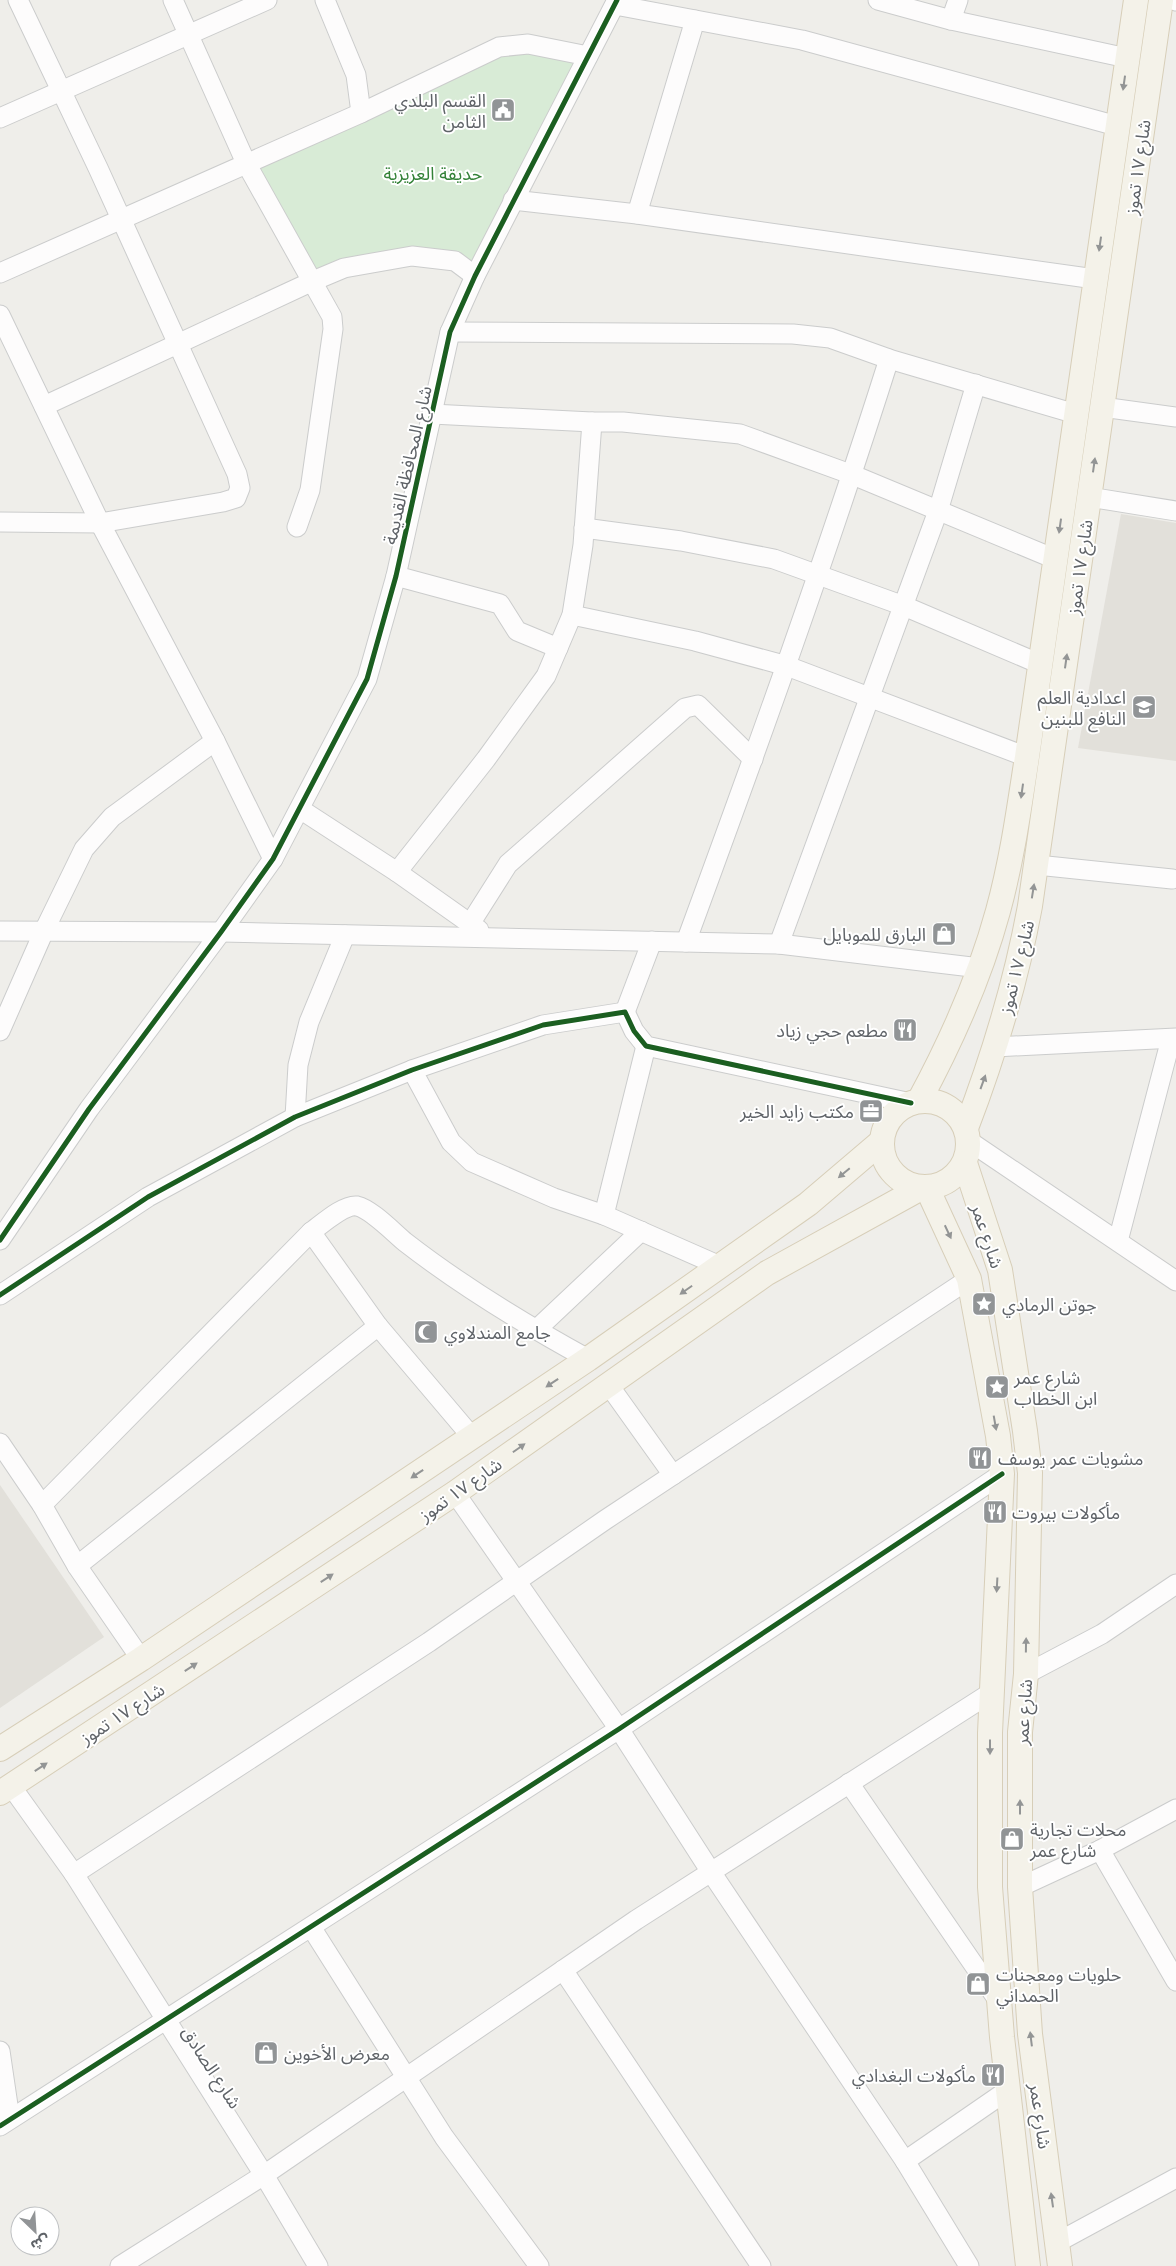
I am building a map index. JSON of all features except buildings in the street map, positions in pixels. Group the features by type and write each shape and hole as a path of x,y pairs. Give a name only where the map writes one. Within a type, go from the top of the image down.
{"main road":[{"name":"شارع ١٧ تموز","path":"915,1102 943,1056 980,968 998,912 1010,864 1136,0"},
{"name":"شارع ١٧ تموز","path":"967,1134 995,1047 1022,948 1037,864 1161,0"},
{"path":"915,1102 942,1104 960,1118 967,1134 968,1152 964,1163 955,1176 942,1184 924,1188 908,1184 896,1177 888,1167 883,1155 882,1141 884,1129 890,1118 899,1109 915,1102"},
{"name":"شارع ١٧ تموز","path":"0,1749 141,1659 588,1359 808,1204 882,1141"},
{"name":"شارع عمر","path":"964,1163 1000,1270 1030,1473 1026,1674 1020,1732 1020,1887 1030,2034 1060,2266"},
{"name":"شارع ١٧ تموز","path":"6,1790 455,1493 767,1274 924,1188"},
{"name":"شارع عمر","path":"924,1188 969,1279 998,1436 1002,1474 992,1692 990,1887 1008,2090 1028,2266"}],"street":[{"path":"0,522 100,523 223,502 236,498 240,488 237,474 178,343 18,0"},
{"path":"173,0 246,164 332,318 333,329 310,490 298,528"},
{"path":"0,118 267,0"},
{"path":"324,0 356,75 361,114"},
{"path":"878,0 952,20 1127,58"},
{"path":"952,20 958,0"},
{"path":"616,2 695,20 802,40 1117,126"},
{"name":"شارع المحافظة القديمة","path":"0,1240 89,1109 221,932 273,858 366,679 396,576 450,332 475,276 513,200 616,2"},
{"path":"637,214 695,20"},
{"path":"0,273 121,218 361,114 499,47 528,44 588,56"},
{"path":"513,200 637,214 1095,279"},
{"path":"44,406 344,268 412,256 455,261 475,276"},
{"path":"0,314 100,523 273,858"},
{"path":"450,332 793,334 830,338 889,359 1076,414"},
{"path":"686,942 787,666 853,475 889,359"},
{"path":"779,944 938,511 976,384"},
{"path":"1102,407 1176,417"},
{"path":"432,414 624,422 740,434 853,475 1055,559"},
{"path":"397,872 486,759 546,676 572,615 583,545 592,422"},
{"path":"1089,497 1176,510"},
{"path":"584,528 709,546 774,559 904,606 1040,664"},
{"path":"396,576 500,604 517,631 558,648"},
{"path":"572,615 695,641 787,666 1027,757"},
{"path":"470,924 508,864 685,708 698,706 753,760"},
{"path":"0,1031 44,931 84,850 99,831 130,802 214,741"},
{"path":"300,809 397,872 491,938"},
{"path":"1037,864 1172,879"},
{"path":"0,931 221,932 779,944 980,968"},
{"path":"295,1117 298,1065 309,1022 345,935"},
{"path":"652,941 625,1012 634,1030 646,1046 915,1102"},
{"path":"0,1295 148,1197 295,1117 412,1070 544,1025 625,1012"},
{"path":"995,1047 1174,1038 1118,1241"},
{"path":"604,1215 646,1046"},
{"path":"412,1070 451,1142 472,1162 554,1198 604,1215 720,1266"},
{"path":"967,1134 1176,1281"},
{"path":"42,1505 311,1232 342,1210 354,1206 364,1208 406,1243 483,1298 588,1359"},
{"path":"536,1330 641,1231"},
{"path":"311,1232 378,1326 472,1437"},
{"path":"74,1874 429,1642 673,1475 969,1279"},
{"path":"78,1566 378,1326"},
{"path":"608,1384 673,1475"},
{"path":"0,1443 42,1505 78,1566 141,1659"},
{"path":"0,2051 5,2122 619,1729 1002,1474"},
{"path":"455,1493 619,1729 711,1872 905,2162 969,2266"},
{"path":"1026,1674 1102,1634 1176,1584"},
{"path":"120,2266 264,2175 563,1970 711,1872 992,1692"},
{"path":"849,1783 1000,2003"},
{"name":"شارع الصادق","path":"6,1790 74,1874 264,2175 318,2266"},
{"path":"1020,1887 1100,1850 1176,1809"},
{"path":"1100,1850 1176,1981"},
{"path":"311,1927 444,2137 539,2266"},
{"path":"563,1970 761,2266"},
{"path":"905,2162 1008,2090"},
{"path":"1058,2242 1176,2178"}],"shaded area":[{"path":"1121,514 1176,523 1176,761 1078,748"},
{"path":"0,1485 104,1637 0,1708"}],"green space":[{"name":"حديقة العزيزية","path":"513,44 588,56 478,271 412,256 317,279 246,163"}],"cycle path":[{"path":"0,1240 89,1109 273,859 367,679 396,576 450,332 475,276 617,0"},
{"path":"0,1295 148,1197 295,1117 412,1070 543,1025 625,1012 634,1031 646,1046 911,1103"},
{"path":"0,2126 619,1729 1002,1474"}],"place":[{"name":"القسم البلدي الثامن","path":"503,110"},
{"name":"اعدادية العلم النافع للبنين","path":"1144,707"},
{"name":"البارق للموبايل","path":"944,934"},
{"name":"مطعم حجي زياد","path":"905,1030"},
{"name":"مكتب زايد الخير","path":"871,1111"},
{"name":"جوتن الرمادي","path":"984,1304"},
{"name":"جامع المندلاوي","path":"426,1332"},
{"name":"شارع عمر ابن الخطاب","path":"997,1387"},
{"name":"مشويات عمر يوسف","path":"980,1458"},
{"name":"مأكولات بيروت","path":"995,1512"},
{"name":"محلات تجارية شارع عمر","path":"1012,1839"},
{"name":"حلويات ومعجنات الحمداني","path":"978,1984"},
{"name":"معرض الأخوين","path":"266,2053"},
{"name":"مأكولات البغدادي","path":"993,2075"}]}
